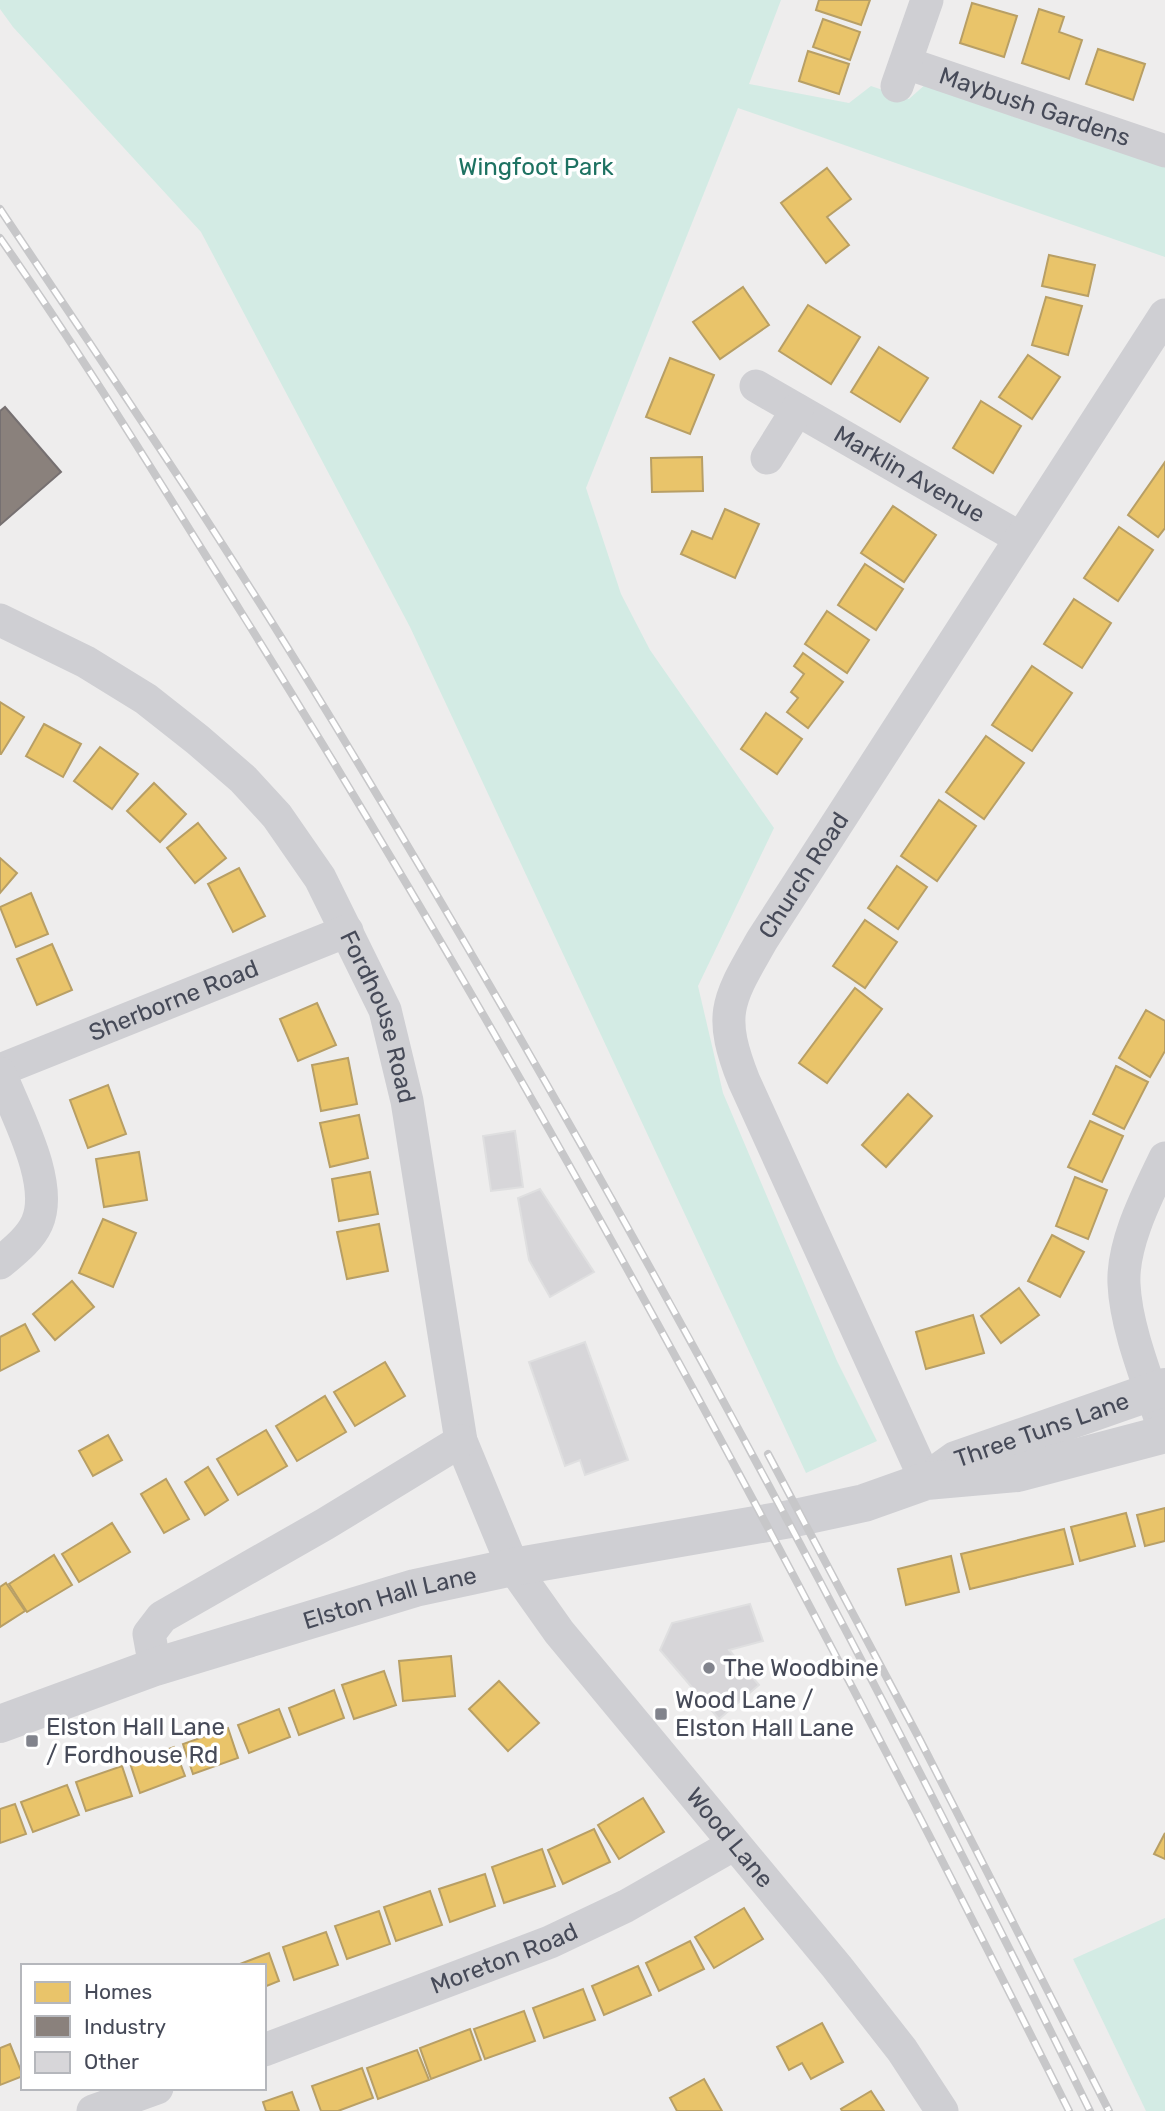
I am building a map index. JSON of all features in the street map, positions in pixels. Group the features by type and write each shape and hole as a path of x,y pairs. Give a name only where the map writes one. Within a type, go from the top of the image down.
{"street":[{"name":"Maybush Gardens","path":"927,0 902,74 1165,151"},
{"name":"Church Road","path":"926,1481 744,1081 726,1022 734,989 762,940 1165,315"},
{"name":"Marklin Avenue","path":"756,386 1020,538"},
{"path":"767,458 797,410"},
{"name":"Fordhouse Road","path":"0,620 86,662 146,699 243,779 296,843 320,878 384,1010 407,1101 461,1441 513,1567"},
{"name":"Sherborne Road","path":"0,1263 20,1245 37,1224 43,1203 41,1179 0,1072 347,931"},
{"path":"1165,1158 1135,1223 1124,1283 1134,1335 1159,1389 1165,1434"},
{"name":"Three Tuns Lane","path":"926,1481 956,1460 1159,1389"},
{"name":"Three Tuns Lane","path":"790,1520 864,1503 926,1481 1018,1473 1165,1434"},
{"path":"155,1667 149,1634 162,1617 325,1524 461,1441"},
{"name":"Elston Hall Lane","path":"0,1724 155,1667 415,1588 513,1567 790,1520"},
{"name":"Wood Lane","path":"513,1567 559,1632 902,2049 942,2111"},
{"name":"Moreton Road","path":"266,2049 550,1942 626,1906 733,1845"},
{"path":"93,2111 151,2090"}],"green space":[{"name":"Wingfoot Park","path":"0,0 781,0 749,84 849,103 871,86 909,99 927,83 1165,162 1165,257 738,108 586,488 621,594 650,650 774,828 698,986 723,1093 837,1361 877,1441 806,1473 410,627 201,232 13,27 0,9"},
{"path":"1165,1918 1165,2111 1146,2111 1073,1959"}],"building: Homes":[{"path":"819,0 870,0 861,25 816,10"},
{"path":"972,3 1017,16 1004,57 960,43"},
{"path":"1039,9 1064,17 1059,32 1082,40 1069,79 1022,63"},
{"path":"823,19 860,32 850,60 813,47"},
{"path":"1098,49 1145,64 1133,100 1086,84"},
{"path":"808,51 849,64 839,94 799,81"},
{"path":"827,168 851,199 827,217 849,245 826,263 781,203"},
{"path":"1049,255 1095,265 1088,296 1042,286"},
{"path":"743,287 769,325 720,359 693,322"},
{"path":"1046,297 1082,306 1068,355 1032,345"},
{"path":"808,305 860,337 831,384 779,351"},
{"path":"879,347 928,378 900,422 851,392"},
{"path":"1028,355 1060,377 1032,419 999,397"},
{"path":"670,358 714,375 690,434 646,417"},
{"path":"981,401 1021,426 993,473 953,448"},
{"path":"702,457 703,491 652,492 651,458"},
{"path":"1165,462 1165,528 1158,537 1128,515"},
{"path":"893,506 936,535 904,582 861,553"},
{"path":"725,509 759,524 735,578 681,554 692,531 712,539"},
{"path":"1119,527 1153,550 1118,601 1084,578"},
{"path":"865,564 903,589 876,630 838,605"},
{"path":"1074,599 1111,623 1082,668 1044,644"},
{"path":"827,611 869,640 847,673 805,644"},
{"path":"803,653 843,682 808,728 787,712 798,698 791,692 804,674 794,666"},
{"path":"1032,666 1072,693 1032,751 992,725"},
{"path":"0,702 24,717 1,754 0,754"},
{"path":"766,713 802,739 777,774 741,749"},
{"path":"44,724 81,744 63,777 26,756"},
{"path":"986,736 1024,763 984,819 946,792"},
{"path":"100,747 138,774 112,809 74,781"},
{"path":"154,783 186,814 160,842 127,811"},
{"path":"939,800 976,826 937,881 901,856"},
{"path":"198,823 226,858 195,883 167,848"},
{"path":"0,858 17,873 0,893"},
{"path":"897,866 927,887 898,929 868,908"},
{"path":"239,868 265,916 233,932 208,884"},
{"path":"31,893 48,934 16,947 0,907"},
{"path":"865,920 897,942 865,988 833,966"},
{"path":"52,944 72,990 37,1005 17,959"},
{"path":"855,988 882,1009 827,1083 799,1063"},
{"path":"317,1003 336,1045 298,1061 280,1019"},
{"path":"1146,1010 1165,1021 1165,1051 1150,1077 1119,1058"},
{"path":"348,1058 357,1104 321,1111 312,1065"},
{"path":"1116,1066 1148,1082 1124,1129 1093,1114"},
{"path":"108,1085 126,1134 88,1148 70,1100"},
{"path":"908,1094 932,1116 886,1167 862,1145"},
{"path":"359,1115 368,1158 330,1167 320,1123"},
{"path":"1090,1121 1123,1136 1102,1182 1068,1167"},
{"path":"139,1152 147,1200 104,1207 96,1159"},
{"path":"370,1172 378,1214 339,1221 332,1179"},
{"path":"1075,1177 1107,1190 1088,1239 1056,1226"},
{"path":"103,1219 136,1233 113,1287 79,1273"},
{"path":"379,1224 388,1271 347,1279 337,1232"},
{"path":"1052,1235 1084,1252 1060,1297 1028,1281"},
{"path":"72,1281 94,1307 55,1340 33,1314"},
{"path":"1019,1288 1039,1315 1001,1343 981,1316"},
{"path":"973,1315 984,1353 926,1369 916,1332"},
{"path":"25,1324 39,1351 0,1371 0,1337"},
{"path":"385,1362 405,1396 355,1426 334,1392"},
{"path":"325,1396 346,1432 297,1461 276,1426"},
{"path":"266,1430 287,1466 238,1495 217,1459"},
{"path":"108,1435 122,1460 93,1476 79,1451"},
{"path":"208,1467 228,1500 205,1515 185,1482"},
{"path":"166,1479 189,1519 164,1533 141,1494"},
{"path":"1165,1508 1165,1541 1145,1546 1137,1515"},
{"path":"1126,1513 1135,1546 1080,1561 1071,1527"},
{"path":"112,1523 130,1552 79,1582 62,1554"},
{"path":"1064,1529 1073,1564 970,1589 961,1554"},
{"path":"54,1555 72,1585 27,1612 9,1584"},
{"path":"951,1556 959,1592 906,1605 898,1569"},
{"path":"6,1583 25,1611 0,1627 0,1587"},
{"path":"451,1656 455,1696 403,1701 399,1661"},
{"path":"384,1671 396,1705 354,1719 342,1685"},
{"path":"499,1681 539,1723 508,1751 469,1709"},
{"path":"334,1690 344,1718 299,1735 289,1708"},
{"path":"279,1709 290,1737 249,1753 238,1725"},
{"path":"228,1728 238,1758 193,1774 183,1744"},
{"path":"174,1747 185,1776 140,1793 130,1763"},
{"path":"122,1766 132,1796 86,1811 76,1782"},
{"path":"67,1785 79,1815 33,1832 21,1802"},
{"path":"643,1798 664,1832 619,1859 598,1825"},
{"path":"15,1804 26,1834 0,1843 0,1809"},
{"path":"594,1829 610,1862 563,1884 548,1850"},
{"path":"1165,1833 1165,1859 1154,1854"},
{"path":"542,1849 555,1886 504,1903 492,1867"},
{"path":"485,1874 495,1906 450,1922 439,1889"},
{"path":"430,1891 442,1925 396,1941 384,1907"},
{"path":"744,1908 763,1939 714,1968 695,1937"},
{"path":"379,1911 390,1944 347,1959 335,1926"},
{"path":"326,1932 338,1965 294,1980 283,1947"},
{"path":"690,1941 704,1969 659,1991 646,1963"},
{"path":"269,1953 279,1981 266,1986 266,1964 240,1964"},
{"path":"638,1966 651,1995 604,2015 592,1986"},
{"path":"583,1989 595,2020 544,2038 533,2008"},
{"path":"524,2011 535,2041 485,2059 474,2029"},
{"path":"822,2023 843,2062 811,2079 802,2063 789,2070 777,2047"},
{"path":"470,2029 481,2060 431,2079 420,2048"},
{"path":"10,2044 21,2077 0,2085 0,2048"},
{"path":"417,2050 429,2080 378,2099 367,2068"},
{"path":"362,2068 373,2098 338,2111 321,2111 312,2086"},
{"path":"704,2079 722,2111 677,2111 670,2098"},
{"path":"871,2091 884,2111 842,2111 841,2109"},
{"path":"292,2092 299,2111 266,2111 263,2102"}],"building: Industry":[{"path":"5,407 61,472 0,525 0,411"}],"building: Other":[{"path":"515,1131 523,1187 491,1191 483,1136"},
{"path":"540,1189 594,1272 550,1297 529,1260 518,1198"},
{"path":"585,1342 628,1460 585,1475 580,1460 565,1466 529,1362"},
{"name":"The Woodbine","path":"750,1604 763,1641 729,1650 759,1685 719,1719 660,1650 672,1623"}],"railway":[{"path":"0,209 275,628 418,863 520,1038 718,1391 814,1570 908,1749 1090,2111"},
{"path":"0,238 123,423 353,794 569,1164 673,1351 874,1729 1069,2111"},
{"path":"768,1454 920,1740 1109,2111"}],"place":[{"name":"The Woodbine","path":"709,1668"},
{"name":"Wood Lane / Elston Hall Lane","path":"661,1714"},
{"name":"Elston Hall Lane / Fordhouse Rd","path":"32,1741"}]}
